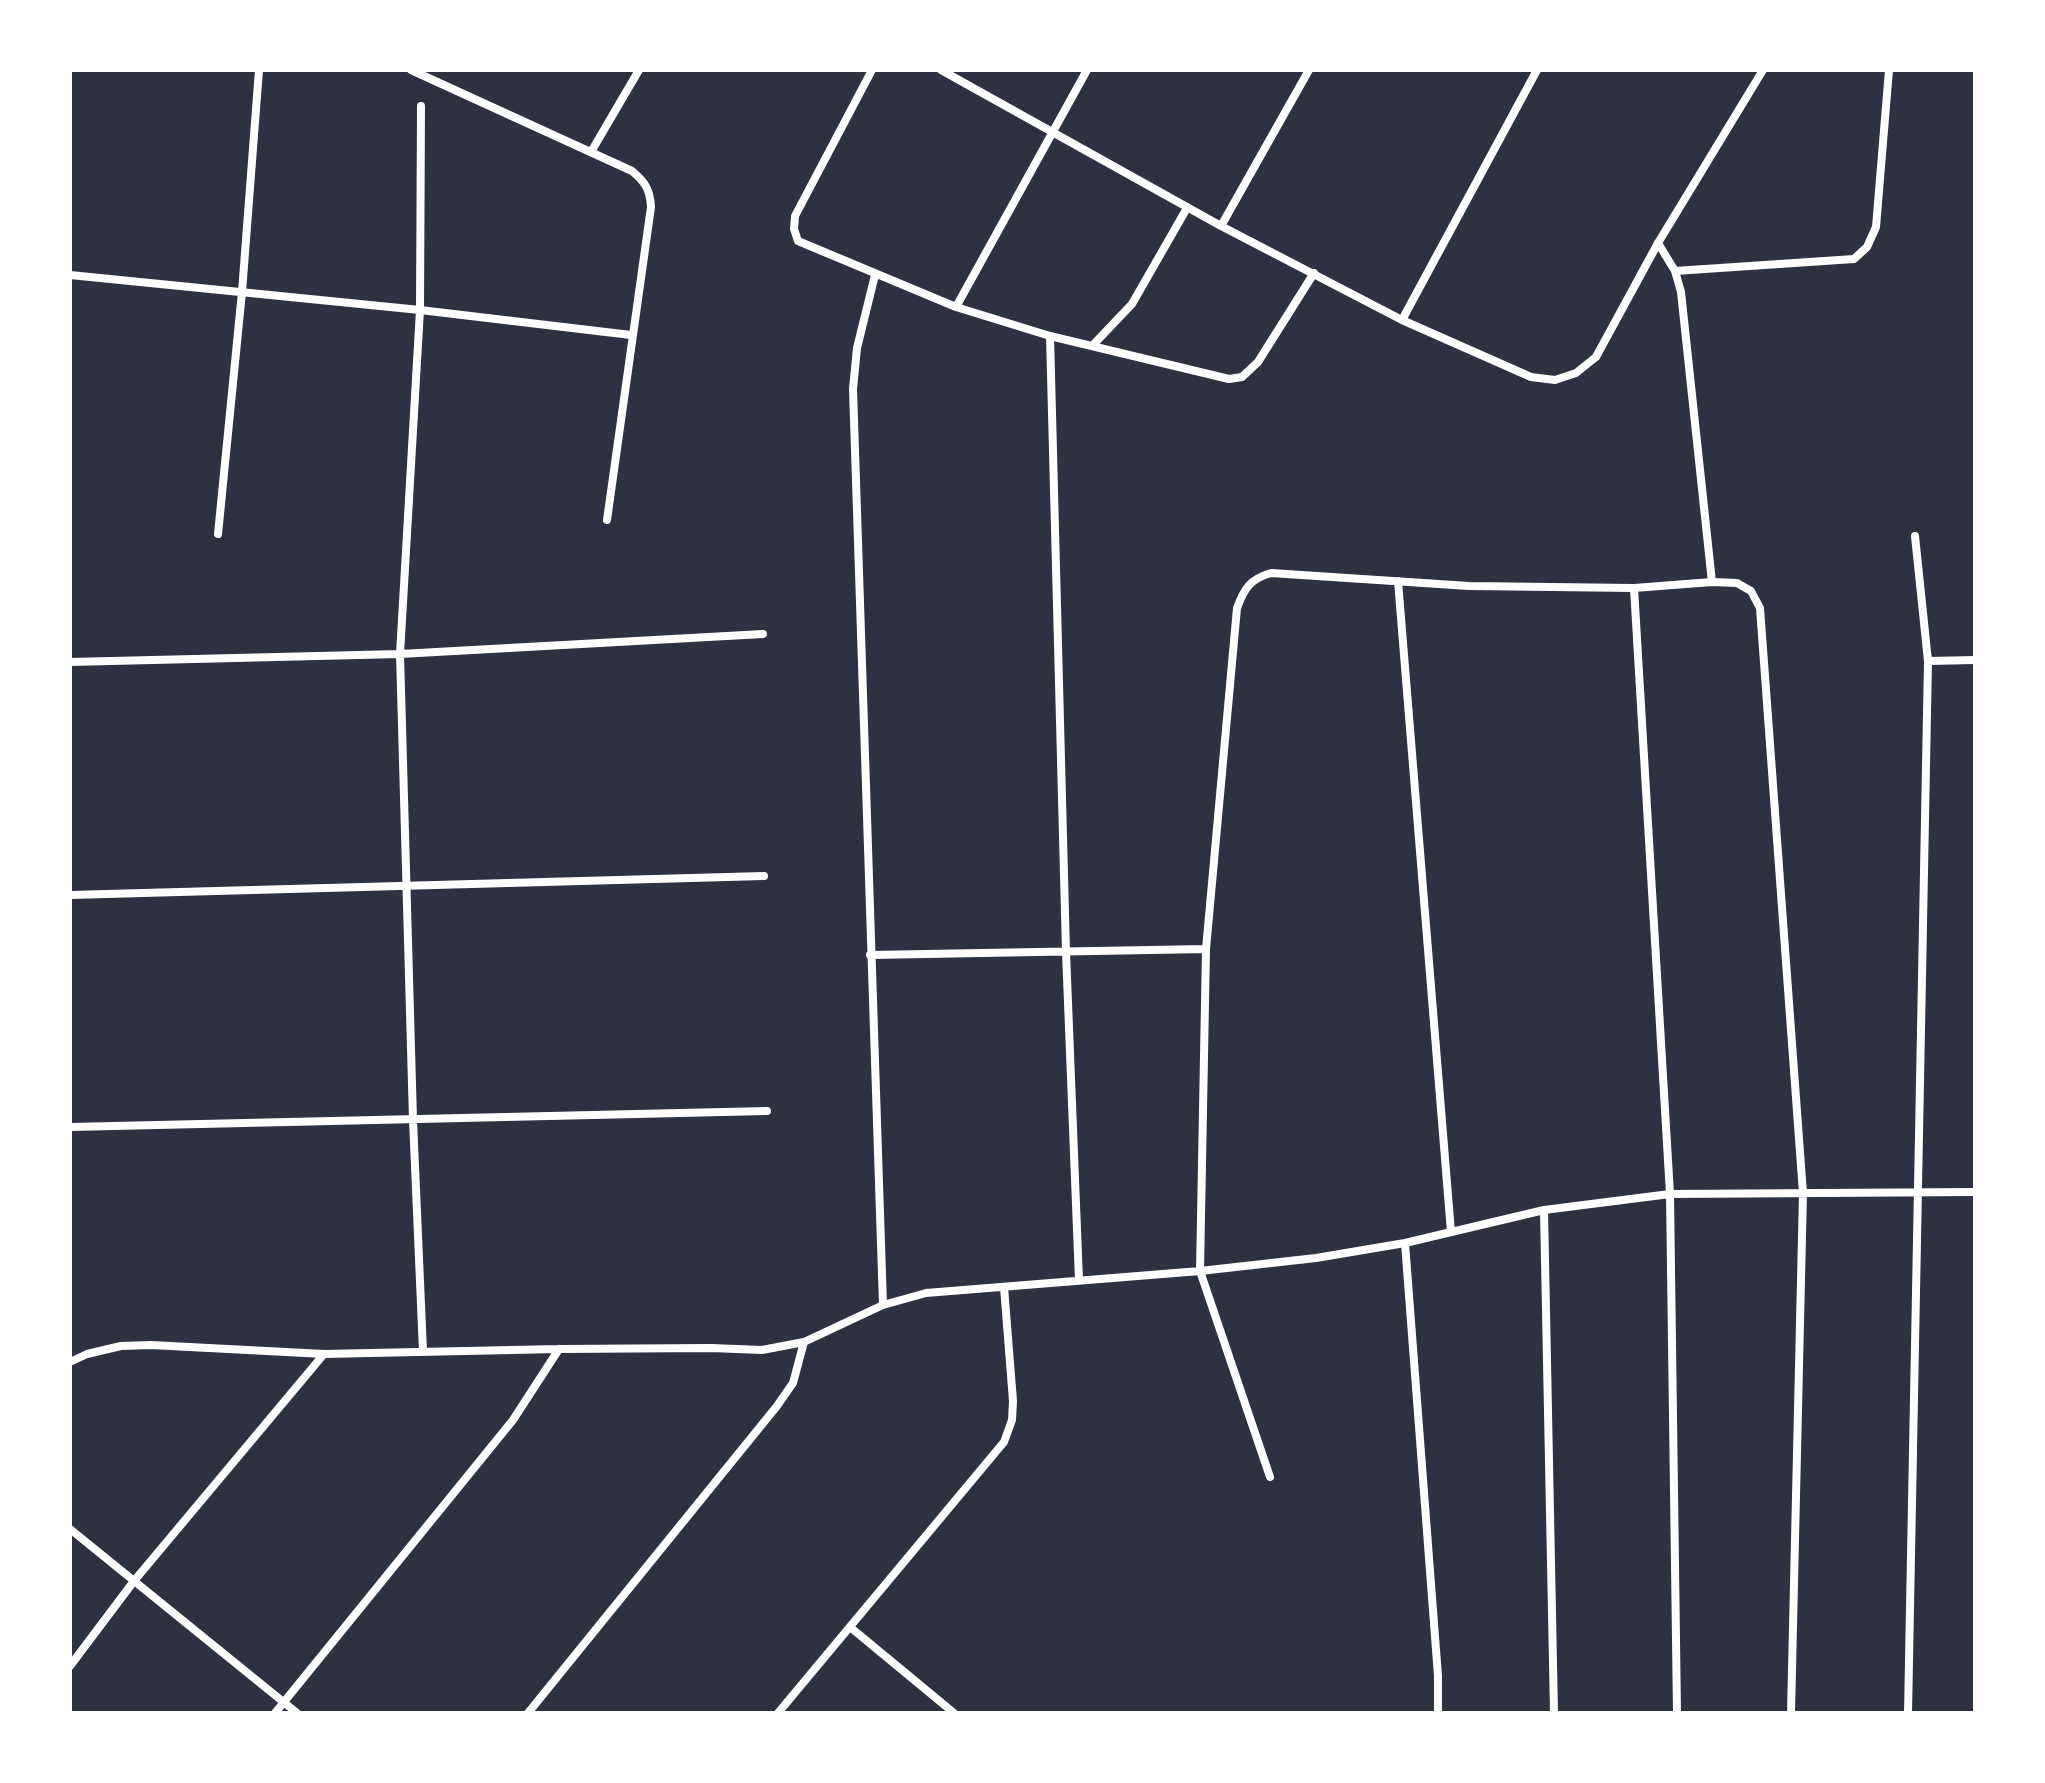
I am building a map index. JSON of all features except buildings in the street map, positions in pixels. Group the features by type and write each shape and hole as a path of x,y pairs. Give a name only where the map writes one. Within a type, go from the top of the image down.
{"street":[{"path":"218,534 242,292 259,70"},
{"path":"411,70 632,171 650,192 651,207 607,520"},
{"path":"591,152 639,70"},
{"path":"872,70 795,216 794,229 798,241 956,307 1050,336 1229,379 1242,377 1258,362 1314,273"},
{"path":"941,70 1187,208 1402,320 1531,377 1555,380 1576,373 1596,357 1658,243 1763,70"},
{"path":"956,307 1087,70"},
{"path":"1221,226 1309,70"},
{"path":"1402,320 1537,70"},
{"path":"1675,271 1854,259 1867,247 1876,227 1889,70"},
{"path":"421,106 420,310 400,654 423,1351"},
{"path":"1092,346 1132,304 1187,208"},
{"path":"1658,243 1675,271 1681,292 1712,582"},
{"path":"70,275 420,310 631,335"},
{"path":"875,275 857,348 853,389 883,1305"},
{"path":"1050,336 1066,952 1079,1280"},
{"path":"1908,1713 1928,661 1915,536"},
{"path":"1270,1477 1200,1271 1206,949 1237,608 1243,590 1256,577 1271,573 1469,586 1634,588 1737,583 1751,591 1760,608 1803,1193 1791,1713"},
{"path":"1398,581 1451,1232"},
{"path":"1634,588 1670,1194 1677,1713"},
{"path":"70,662 400,654 763,634"},
{"path":"1928,661 1975,660"},
{"path":"70,895 764,876"},
{"path":"870,955 1206,949"},
{"path":"70,1127 767,1111"},
{"path":"70,1362 87,1354 121,1346 151,1345 324,1354 559,1349 762,1350 804,1342 883,1305 926,1293 1200,1271 1316,1258 1405,1243 1544,1210 1670,1194 1975,1192"},
{"path":"1544,1210 1554,1713"},
{"path":"1405,1243 1438,1676 1438,1713"},
{"path":"778,1713 1004,1442 1012,1420 1013,1401 1004,1287"},
{"path":"528,1713 777,1406 793,1383 804,1342"},
{"path":"275,1713 513,1420 559,1349"},
{"path":"70,1666 134,1581 324,1354"},
{"path":"70,1529 297,1713"},
{"path":"850,1627 954,1713"}]}
